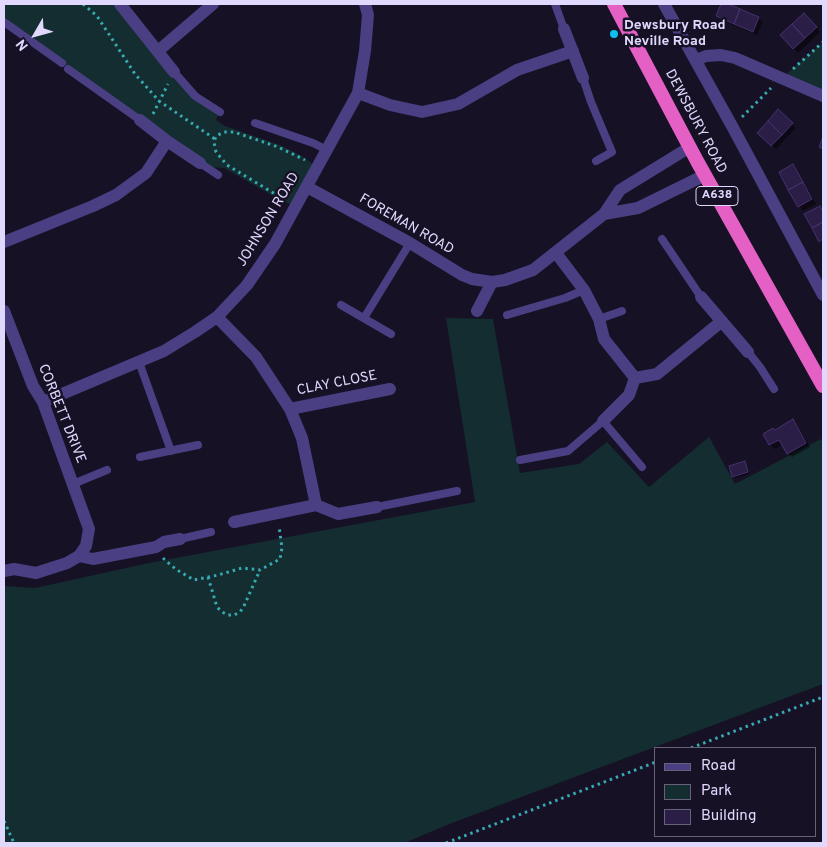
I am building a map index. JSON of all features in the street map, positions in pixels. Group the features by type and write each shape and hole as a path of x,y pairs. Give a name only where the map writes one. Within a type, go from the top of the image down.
{"highway":[{"name":"DEWSBURY ROAD","path":"614,4 705,175 823,386"}],"street":[{"path":"120,4 174,72"},
{"path":"158,51 214,4"},
{"name":"JOHNSON ROAD","path":"43,402 164,351 216,317 247,285 275,244 358,93 366,51 368,15 365,4"},
{"path":"664,4 823,295"},
{"path":"564,29 584,78"},
{"path":"358,93 390,105 422,112 458,104 516,70 573,51"},
{"path":"696,60 706,56 720,55 735,58 823,96"},
{"path":"809,90 823,84"},
{"path":"143,123 200,163"},
{"path":"4,242 116,195 146,173 167,141"},
{"name":"FOREMAN ROAD","path":"307,186 410,243 462,275 472,280 492,282 505,280 533,270 604,214 620,190 690,147"},
{"name":"FOREMAN ROAD","path":"604,214 638,208 705,175"},
{"path":"556,253 584,290 599,319 604,339 635,378"},
{"path":"476,311 492,282"},
{"path":"701,297 748,352"},
{"name":"CORBETT DRIVE","path":"4,311 33,386 43,402 89,529 86,546 79,556"},
{"name":"CLAY CLOSE","path":"216,317 256,357 290,409 302,438 316,505"},
{"path":"635,378 657,374 722,321"},
{"path":"602,421 630,395 635,378"},
{"name":"CLAY CLOSE","path":"290,409 390,389"},
{"path":"234,522 316,505 338,514 377,507"},
{"path":"4,571 14,569 36,573 68,563 79,556 93,560 156,547 164,542 180,539"}],"lane":[{"path":"555,4 564,29"},
{"path":"4,22 143,123"},
{"path":"174,72 195,96 220,112"},
{"path":"584,78 591,102 612,152 596,161"},
{"path":"255,123 310,142 327,150"},
{"path":"200,163 218,175"},
{"path":"662,239 701,297"},
{"path":"364,318 410,243"},
{"path":"507,316 565,298 584,290"},
{"path":"341,305 391,334"},
{"path":"599,319 622,311"},
{"path":"748,352 774,389"},
{"path":"139,362 171,451"},
{"path":"520,460 568,451 602,421 642,467"},
{"path":"140,457 198,445"},
{"path":"73,484 107,470"},
{"path":"377,507 457,491"},
{"path":"180,539 211,532"}],"path":[{"path":"83,4 97,16 135,74 160,101 215,138"},
{"path":"143,123 160,101 174,72"},
{"path":"296,207 227,166 216,152 214,142 216,136 224,132 234,132 247,136 278,147 318,168"},
{"path":"156,547 166,561 194,580 242,568 260,570 280,559 282,548 277,514"},
{"path":"208,577 217,607 228,615 234,615 240,612 244,606 260,570"},
{"path":"694,747 823,697"},
{"path":"446,843 654,763"},
{"path":"4,821 14,843"}],"green space":[{"path":"4,4 120,4 195,96 220,112 216,120 225,126 280,145 302,156 318,168 296,207 224,168 207,167 4,22"},
{"path":"823,42 823,96 782,78"},
{"path":"446,318 493,319 520,473 579,464 607,442 649,487 709,437 735,484 821,439 823,443 823,684 452,823 404,843 6,843 4,839 4,586 35,588 149,563 475,502"}],"building":[{"path":"721,4 729,4 740,9 734,24 716,16"},
{"path":"740,9 759,17 753,32 734,24"},
{"path":"804,13 817,27 805,38 792,24"},
{"path":"792,24 805,38 793,49 780,35"},
{"path":"778,109 793,123 782,135 768,121"},
{"path":"768,121 782,135 771,146 757,133"},
{"path":"823,137 823,149 819,147"},
{"path":"793,164 803,182 788,190 779,172"},
{"path":"803,182 812,199 798,207 788,190"},
{"path":"820,206 823,212 823,222 812,228 804,214"},
{"path":"823,222 823,239 819,242 812,228"},
{"path":"793,419 806,443 787,454 779,440 769,445 763,434 773,428 775,430"},
{"path":"745,461 748,472 732,477 729,466"}],"place":[{"name":"Dewsbury Road Neville Road","path":"614,34"}]}
